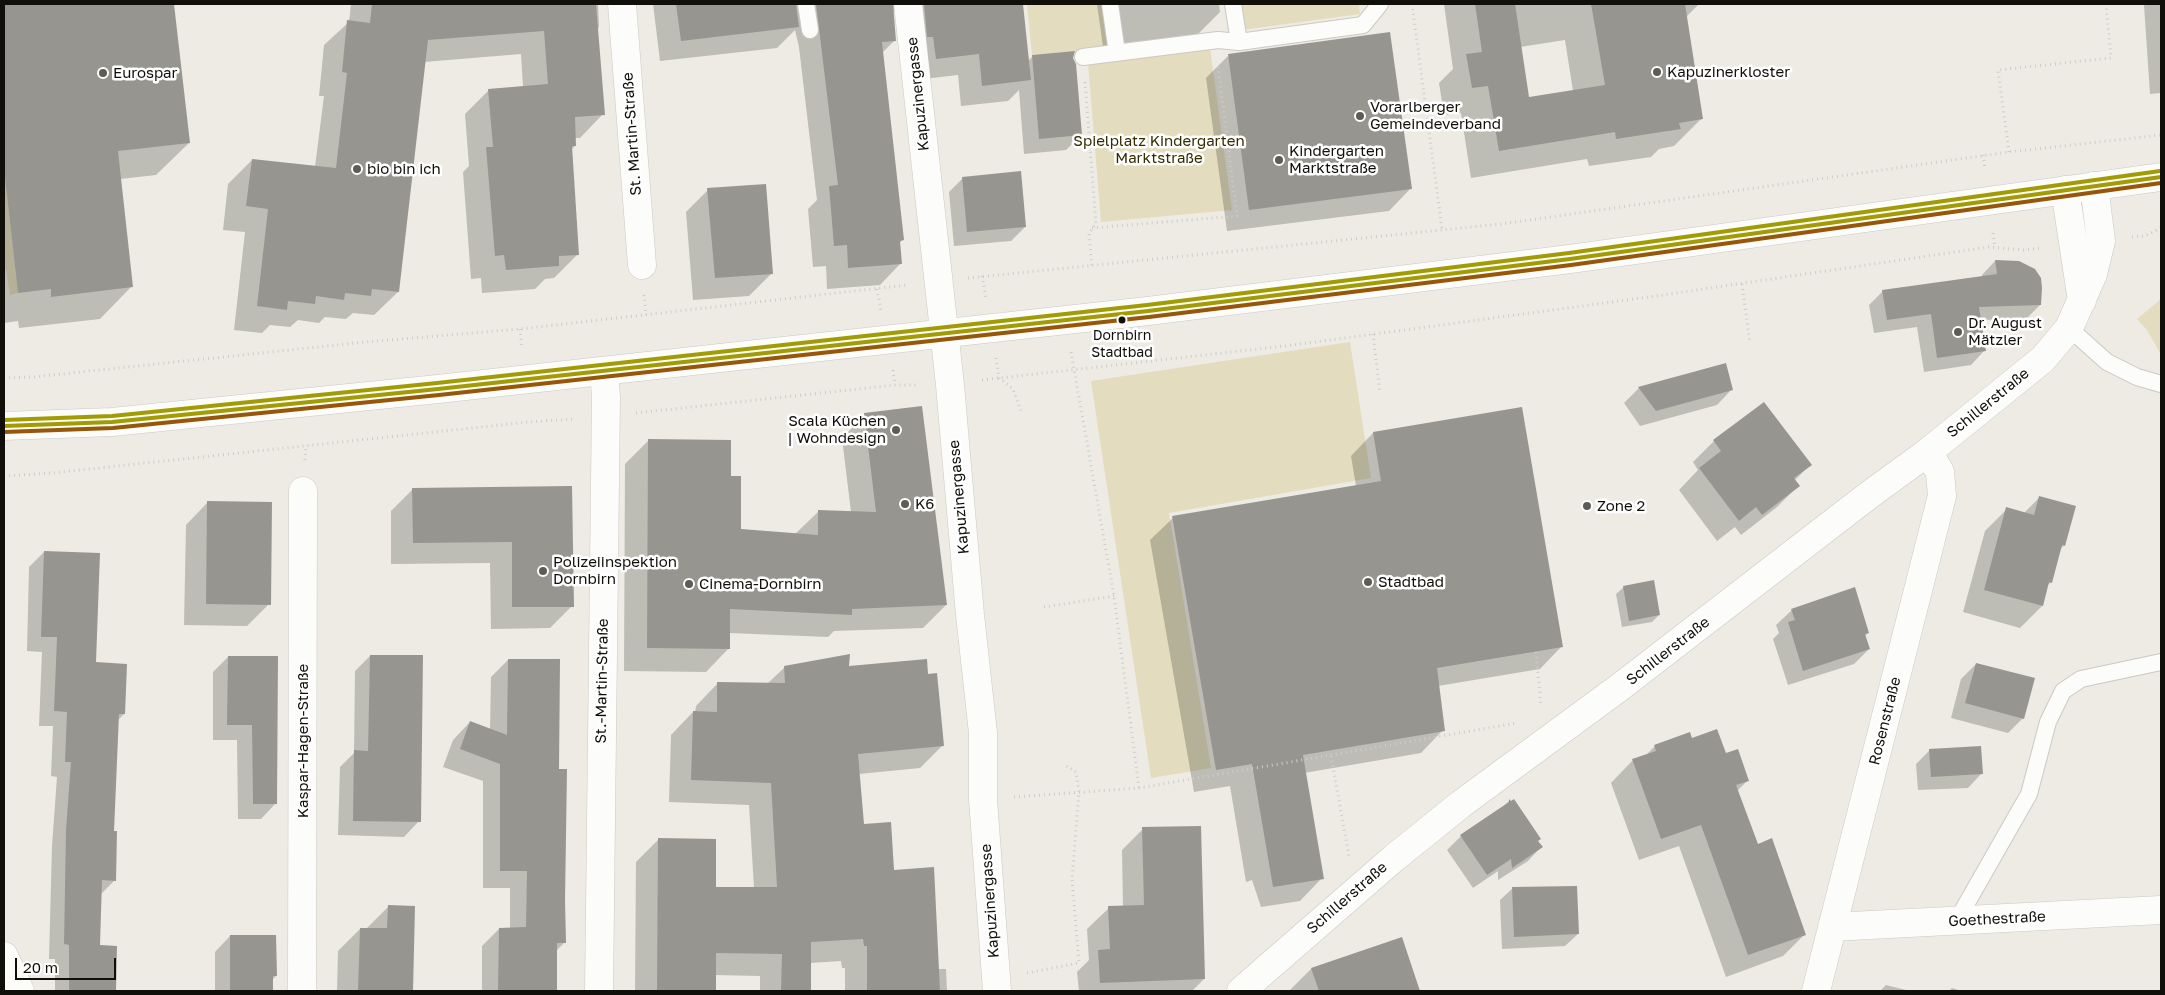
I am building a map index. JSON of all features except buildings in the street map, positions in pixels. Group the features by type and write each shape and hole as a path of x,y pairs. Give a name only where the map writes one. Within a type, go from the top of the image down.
{"street":[{"name":"St. Martin-Straße","path":"622,4 642,265"},
{"name":"Kapuzinergasse","path":"908,4 950,385 970,615 983,733 983,799 997,985"},
{"path":"4,426 112,422 944,334 1428,278 2161,177"},
{"name":"Schillerstraße","path":"1241,991 1356,891 1461,804 1620,688 1869,495 1928,452 2043,359 2070,328 2093,274 2101,241 2094,186"},
{"path":"2065,190 2082,301"},
{"name":"St.-Martin-Straße","path":"599,991 606,416 604,371"},
{"name":"Rosenstraße","path":"1816,991 1942,496 1940,472 1928,452"},
{"name":"Kaspar-Hagen-Straße","path":"302,991 303,491"},
{"name":"Goethestraße","path":"1832,927 2161,910"},
{"path":"4,956 20,991"}],"lane":[{"path":"806,4 810,30"},
{"path":"1110,4 1117,53"},
{"path":"1233,4 1239,42"},
{"path":"1083,57 1214,40 1239,42 1363,25 1380,4"},
{"path":"2070,328 2107,362 2137,377 2161,384"},
{"path":"1956,922 2029,794 2048,722 2064,691 2081,679 2161,662"}],"path":[{"path":"1412,4 1442,229"},
{"path":"2009,152 1998,70 2111,58 2106,4"},
{"path":"1092,228 1237,216 1214,40"},
{"path":"1083,57 1096,224 1089,233 1092,266"},
{"path":"4,378 33,378 365,342 520,329 939,282 1501,224 2009,152 2161,136"},
{"path":"2145,236 2161,228"},
{"path":"4,476 52,473 895,385 950,385 1372,334 1742,284 1989,248 2024,250"},
{"path":"1742,284 1750,343"},
{"path":"1372,334 1380,393"},
{"path":"1074,370 1114,596 1139,788"},
{"path":"999,378 1013,389 1021,411"},
{"path":"1044,606 1114,596"},
{"path":"1536,652 1542,709"},
{"path":"983,799 1139,788 1523,722"},
{"path":"1331,756 1356,891"},
{"path":"997,985 1079,963 1072,880 1079,792 1076,772 1063,764"}],"green space":[{"path":"1027,4 1110,4 1117,53 1075,57 1075,51 1032,55"},
{"path":"1238,4 1359,4 1360,14 1242,30"},
{"name":"Spielplatz Kindergarten Marktstraße","path":"1210,48 1232,210 1101,222 1088,62"},
{"path":"28,162 6,184 18,293 10,295 6,269 4,269 4,165"},
{"path":"2161,299 2161,355 2147,330 2137,319"},
{"path":"1350,342 1371,478 1169,513 1211,768 1151,778 1091,381"}],"transit line":[{"path":"4,420 112,416 437,383 1147,305 1569,253 2160,171"},
{"path":"4,426 112,422 438,389 1148,311 1570,259 2161,177"},
{"path":"4,432 113,428 439,395 1149,317 1571,265 2161,183"}],"place":[{"name":"Kapuzinerkloster","path":"1657,72"},
{"name":"Eurospar","path":"103,73"},
{"name":"Vorarlberger Gemeindeverband","path":"1360,116"},
{"name":"Kindergarten Marktstraße","path":"1279,160"},
{"name":"bio bin ich","path":"357,169"},
{"name":"Dornbirn Stadtbad","path":"1122,320"},
{"name":"Dr. August Mätzler","path":"1958,332"},
{"name":"Scala Küchen | Wohndesign","path":"896,430"},
{"name":"K6","path":"905,504"},
{"name":"Zone 2","path":"1587,506"},
{"name":"Polizeiinspektion Dornbirn","path":"543,571"},
{"name":"Stadtbad","path":"1368,582"},
{"name":"Cinema-Dornbirn","path":"689,584"}]}
